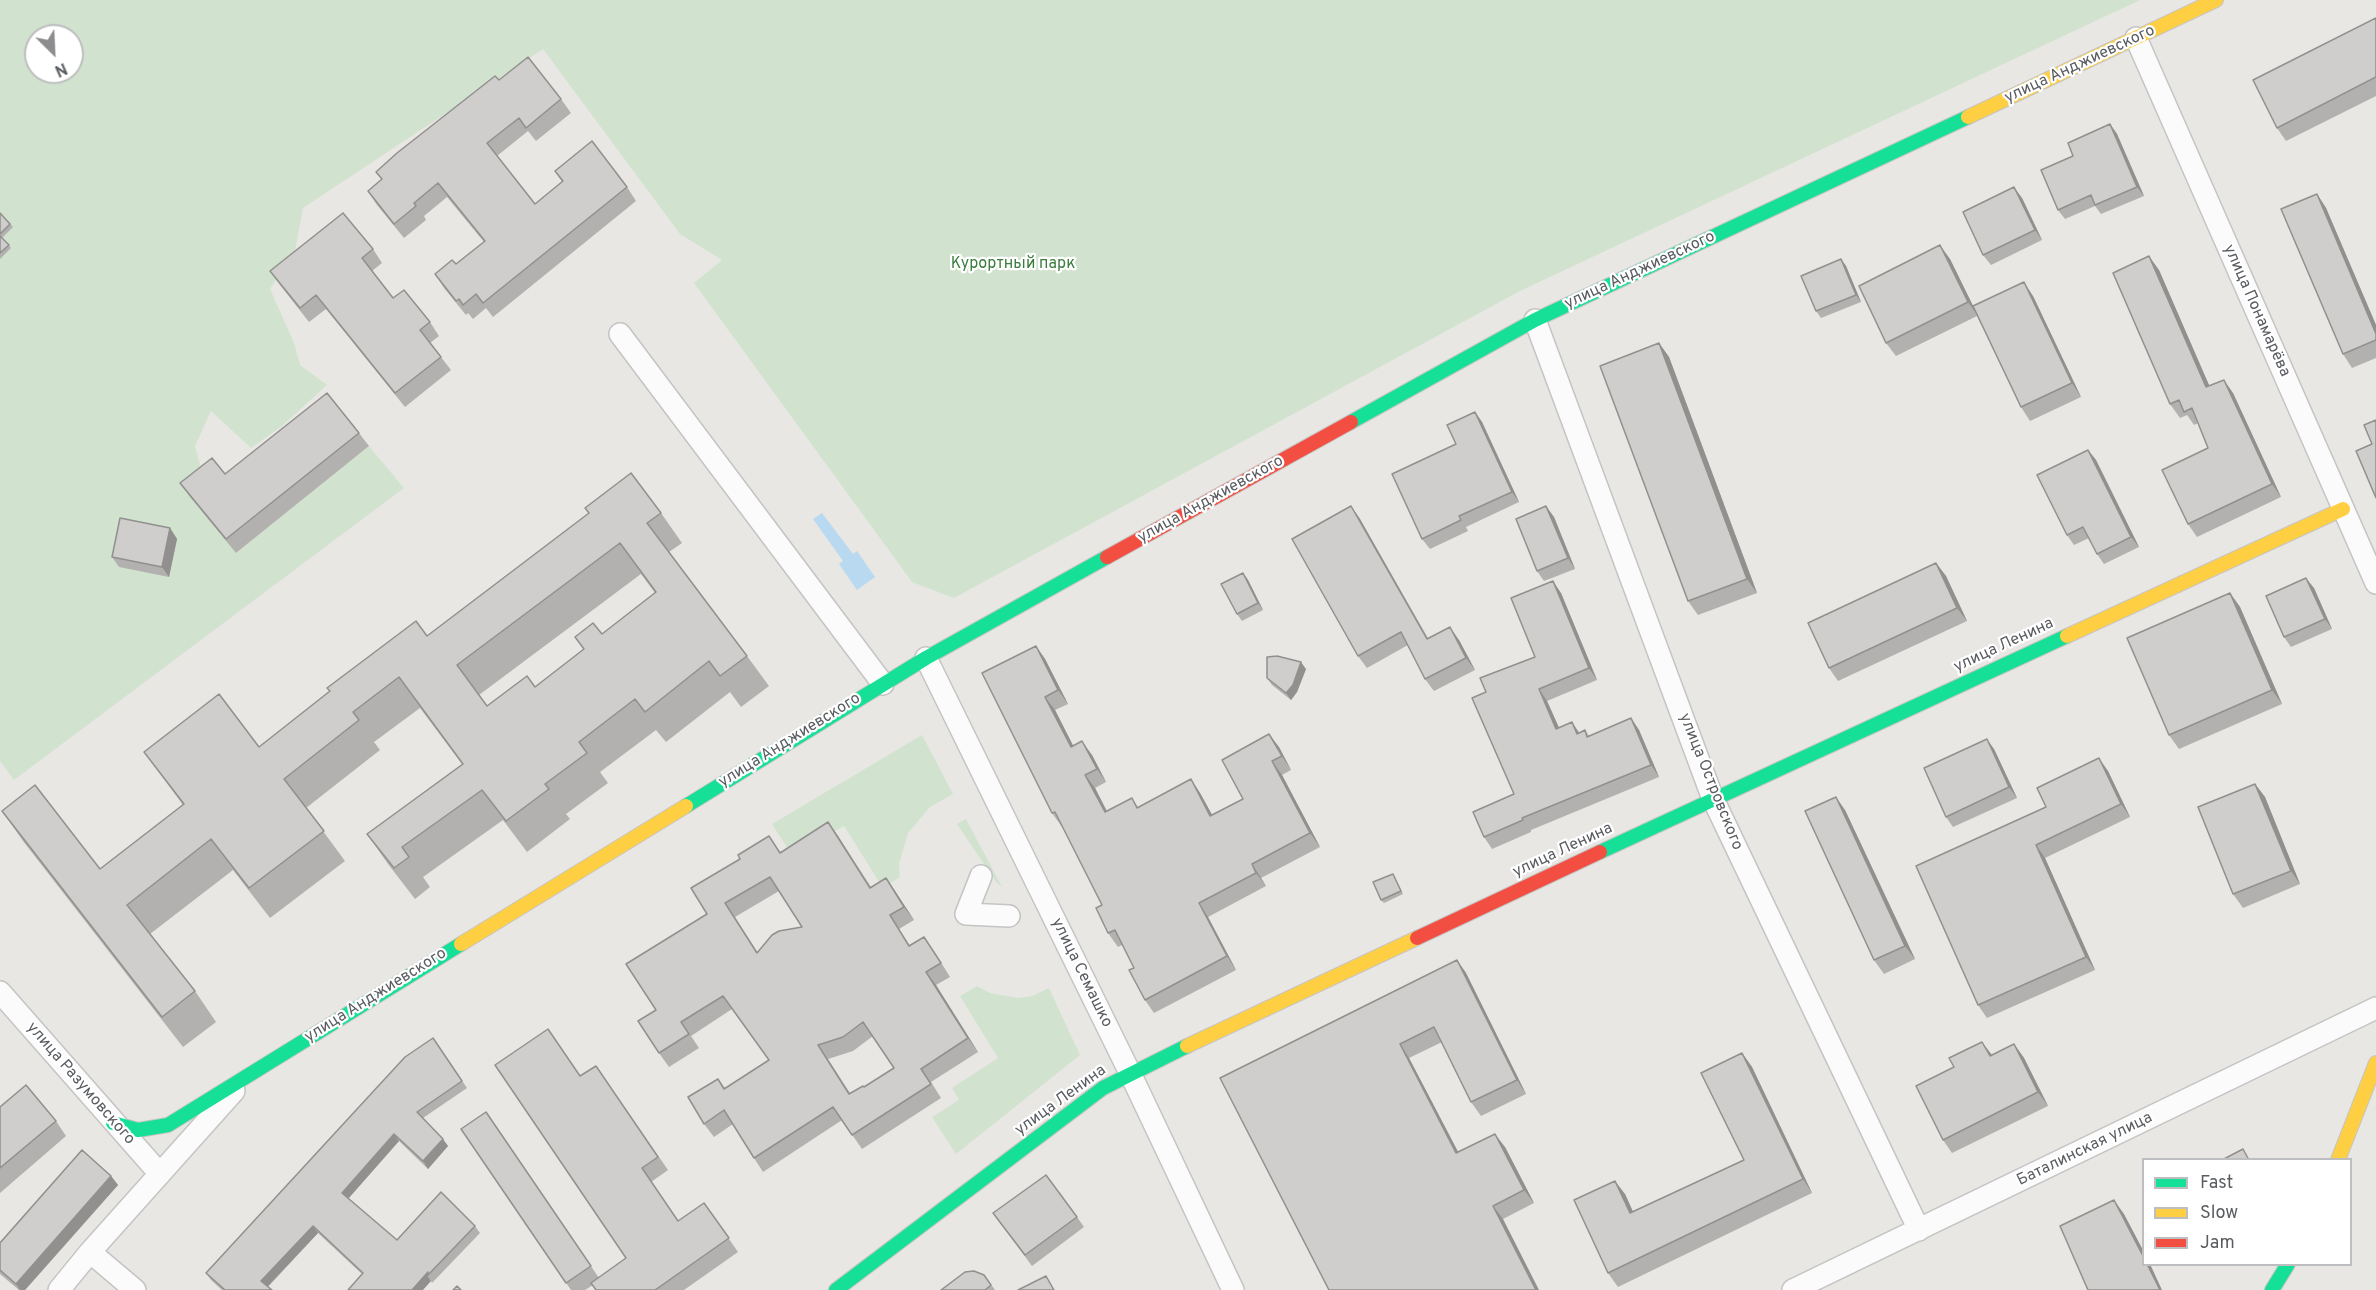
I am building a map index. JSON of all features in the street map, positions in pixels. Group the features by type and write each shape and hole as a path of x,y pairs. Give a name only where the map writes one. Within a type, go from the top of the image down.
{"street":[{"name":"улица Анджиевского","path":"113,1123 138,1130 168,1125 926,658 1534,320 2216,0"},
{"name":"улица Понамарёва","path":"2136,38 2376,584"},
{"name":"улица Островского","path":"1534,320 1713,799 1919,1230"},
{"path":"620,334 883,684"},
{"name":"улица Ленина","path":"836,1290 1103,1088 1130,1072 1713,799 2343,509"},
{"name":"улица Семашко","path":"926,658 1130,1072 1233,1290"},
{"path":"981,876 966,914 1009,916"},
{"name":"улица Разумовского","path":"0,992 160,1174"},
{"name":"Баталинская улица","path":"1793,1290 2376,1008"},
{"path":"2339,1158 2376,1063"},
{"name":"улица Анджиевского","path":"59,1290 90,1252 248,1075"},
{"path":"2347,1141 2376,1105"},
{"path":"90,1252 135,1290"},
{"path":"2272,1290 2287,1266"}],"green space":[{"name":"Курортный парк","path":"0,0 2140,0 1520,291 954,598 912,582 694,283 722,260 680,234 543,49 303,208 295,251 270,289 294,343 300,365 327,385 282,426 251,448 211,411 195,446 203,475 236,553 369,446 404,488 14,780 0,761"},
{"path":"922,735 953,794 930,807 908,833 899,864 900,877 883,888 844,826 793,857 772,824"},
{"path":"966,819 1002,887 996,882 957,824"},
{"path":"977,986 990,993 1018,998 1032,996 1049,988 1080,1055 956,1154 932,1117 959,1100 952,1088 998,1058 960,996"}],"water":[{"path":"822,513 853,554 857,551 875,577 857,590 839,564 843,561 813,519"}],"building":[{"path":"2376,18 2376,77 2277,128 2253,80"},
{"path":"528,57 561,99 526,128 519,118 487,143 535,204 563,181 555,171 592,141 627,187 483,303 476,294 463,305 459,299 456,301 435,274 452,260 456,264 485,241 438,183 414,203 416,206 394,224 368,191 382,179 376,172 397,153 495,76 499,80"},
{"path":"2110,124 2137,187 2095,205 2091,195 2058,210 2041,170 2073,156 2068,143"},
{"path":"2014,187 2035,230 1983,255 1963,212"},
{"path":"2317,194 2376,334 2376,340 2343,354 2281,209"},
{"path":"0,213 10,224 0,234"},
{"path":"343,213 373,249 362,258 393,298 404,290 430,322 420,330 441,357 395,393 316,295 300,308 270,271"},
{"path":"0,236 9,245 0,253"},
{"path":"1940,245 1968,302 1886,343 1859,286"},
{"path":"2149,256 2206,387 2224,380 2272,484 2188,524 2162,470 2208,448 2192,408 2184,412 2179,400 2170,404 2113,273"},
{"path":"1841,259 1856,295 1816,311 1801,276"},
{"path":"2024,282 2072,383 2021,407 1973,306"},
{"path":"1659,343 1747,579 1688,601 1600,366"},
{"path":"327,393 359,433 226,539 180,483 212,458 225,474"},
{"path":"1475,412 1512,492 1459,516 1461,520 1422,539 1392,474 1456,444 1447,425"},
{"path":"2376,420 2376,498 2356,451 2372,444 2364,425"},
{"path":"2088,450 2131,537 2097,554 2083,527 2067,535 2037,475"},
{"path":"631,473 661,513 647,523 747,656 720,676 709,661 645,712 635,699 579,742 587,753 545,784 549,789 506,821 482,790 402,847 409,857 394,868 367,834 463,764 399,677 353,712 359,720 284,779 324,831 249,888 211,839 127,905 195,991 162,1017 2,811 35,785 100,869 184,804 144,752 219,694 259,747 330,691 327,688 416,621 427,636 589,513 585,508","holes":["620,543 656,592 602,634 593,623 575,637 584,649 535,687 527,676 487,706 457,665"]},
{"path":"1351,506 1427,639 1450,627 1466,658 1425,679 1401,632 1358,656 1292,539"},
{"path":"1546,506 1568,558 1537,571 1516,519"},
{"path":"120,518 170,528 162,567 112,557"},
{"path":"1936,563 1957,608 1829,668 1808,623"},
{"path":"1243,573 1258,603 1237,614 1221,584"},
{"path":"2306,578 2325,619 2284,637 2266,596"},
{"path":"1553,581 1589,668 1539,689 1556,729 1572,722 1577,734 1585,730 1587,737 1631,718 1651,765 1522,818 1523,820 1484,837 1473,812 1514,794 1472,698 1486,692 1480,678 1535,657 1511,598"},
{"path":"2230,593 2272,690 2169,735 2127,638"},
{"path":"1036,646 1058,690 1045,697 1071,747 1082,741 1097,769 1085,775 1105,812 1132,798 1137,808 1191,779 1210,816 1243,799 1222,760 1269,734 1282,756 1272,761 1310,833 1252,864 1256,873 1199,903 1227,956 1145,1000 1129,970 1134,968 1115,930 1108,933 1096,908 1102,905 1055,812 1052,813 982,673"},
{"path":"1277,656 1301,662 1293,685 1286,693 1267,678 1267,657"},
{"path":"1987,739 2009,787 1946,817 1924,768"},
{"path":"2099,758 2121,804 2036,845 2086,957 1978,1005 1916,866 2046,807 2037,788"},
{"path":"2255,784 2291,871 2233,894 2198,807"},
{"path":"1836,797 1905,946 1874,960 1805,811"},
{"path":"828,822 870,888 886,878 904,907 890,915 909,946 924,937 941,963 926,972 968,1038 921,1069 931,1084 852,1135 833,1107 754,1158 724,1110 704,1124 688,1097 718,1079 724,1089 769,1060 723,996 681,1022 689,1034 659,1053 638,1021 656,1010 626,964 707,914 691,888 740,859 738,855 769,836 780,853","holes":["770,877 802,927 779,931 772,935 757,953 725,903","863,1022 894,1068 849,1094 818,1045 843,1037"]},
{"path":"1393,874 1401,891 1381,900 1373,882"},
{"path":"1457,960 1517,1080 1471,1102 1434,1027 1400,1044 1456,1153 1495,1134 1524,1190 1493,1206 1536,1290 1329,1290 1220,1078"},
{"path":"548,1029 580,1076 596,1066 658,1157 642,1168 678,1221 704,1203 729,1238 655,1290 596,1290 591,1283 626,1258 495,1065"},
{"path":"433,1038 462,1081 417,1112 443,1139 423,1161 394,1134 342,1193 397,1240 441,1192 475,1226 412,1290 348,1290 363,1273 313,1226 261,1281 272,1290 225,1290 206,1273 405,1057"},
{"path":"1982,1042 1990,1056 2014,1044 2038,1092 1943,1140 1916,1086 1954,1067 1949,1058"},
{"path":"1742,1053 1803,1179 1608,1273 1574,1200 1615,1181 1630,1213 1744,1160 1701,1073"},
{"path":"26,1085 56,1121 0,1168 0,1107"},
{"path":"486,1112 591,1266 566,1283 461,1129"},
{"path":"2243,1149 2248,1158 2226,1158"},
{"path":"82,1150 111,1176 16,1284 0,1270 0,1243"},
{"path":"1046,1175 1077,1217 1025,1255 993,1213"},
{"path":"2114,1200 2142,1254 2142,1266 2148,1266 2160,1290 2088,1290 2060,1226"},
{"path":"974,1271 984,1275 991,1285 985,1290 941,1290 965,1272"},
{"path":"1046,1276 1054,1290 1018,1290"}],"traffic: fast":[{"path":"1351,422 1535,320 1968,117"},
{"path":"686,806 926,658 1107,557"},
{"path":"1600,852 2067,636"},
{"path":"113,1123 138,1130 168,1125 461,944"},
{"path":"836,1290 1103,1088 1187,1046"},
{"path":"2272,1290 2287,1266"}],"traffic: slow":[{"path":"1968,117 2216,0"},
{"path":"2067,636 2343,509"},
{"path":"461,944 686,806"},
{"path":"1187,1046 1417,938"},
{"path":"2339,1158 2376,1063"}],"traffic: jam":[{"path":"1107,557 1351,422"},
{"path":"1417,938 1600,852"}]}
